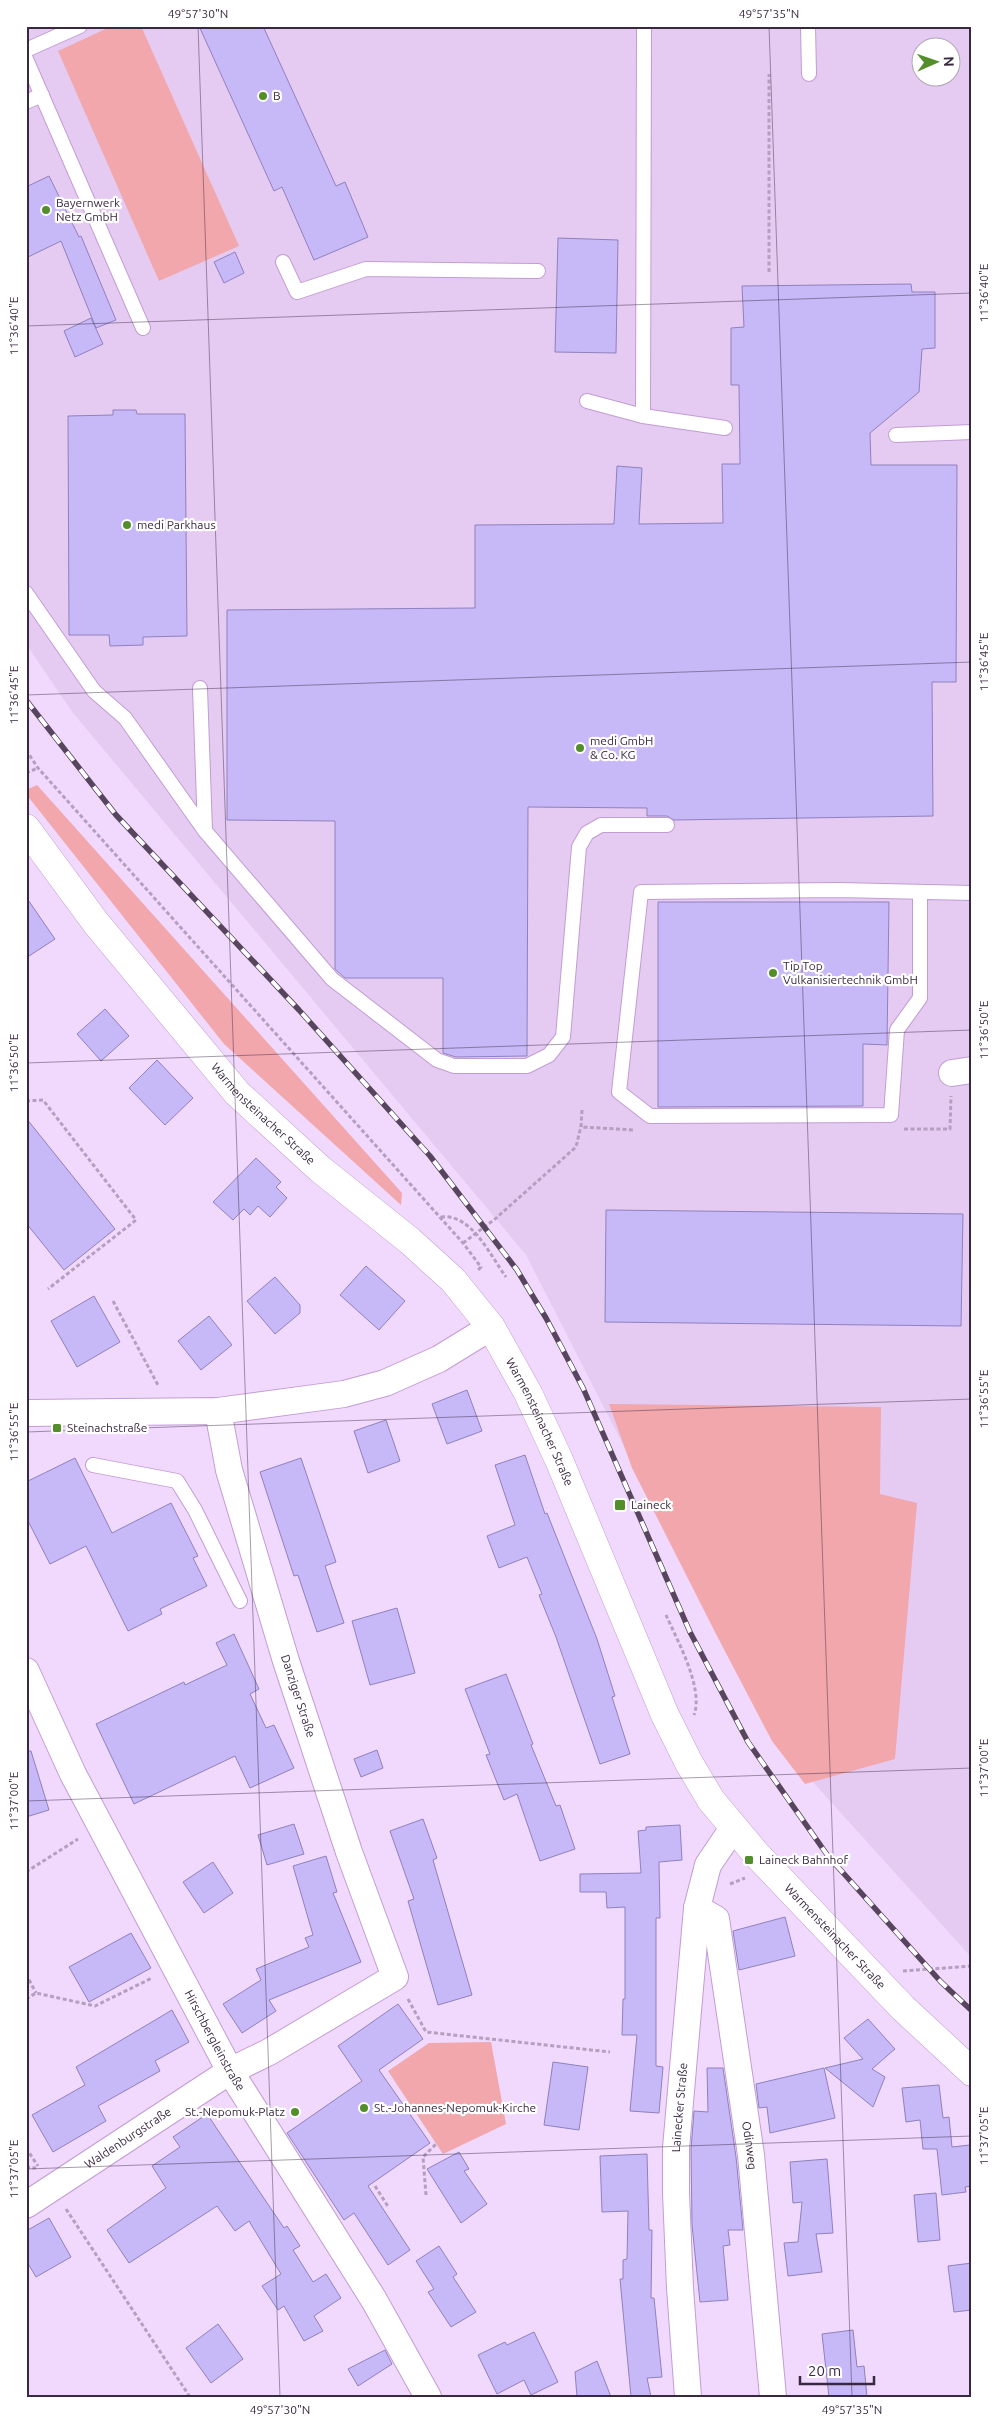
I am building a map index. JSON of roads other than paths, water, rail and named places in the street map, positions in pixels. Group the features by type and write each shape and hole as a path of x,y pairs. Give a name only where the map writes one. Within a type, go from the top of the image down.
{"street":[{"name":"Warmensteinacher Straße","path":"26,828 96,923 237,1093 320,1169 453,1280 491,1327 528,1393 560,1460 669,1723 711,1800 733,1828 873,1977 972,2072"},
{"path":"26,1412 218,1411 344,1394 385,1384 439,1359 491,1327"},
{"name":"Danziger Straße","path":"218,1411 229,1470 286,1661 349,1852 395,1977 269,2052 230,2071"},
{"name":"Hirschbergleinstraße","path":"26,1671 73,1774 230,2071 374,2300 428,2397"},
{"name":"Lainecker Straße","path":"688,2397 680,2288 676,2148 700,1899 708,1865 733,1828"},
{"name":"Odinweg","path":"700,1899 716,1919 751,2155 772,2397"},
{"name":"Waldenburgstraße","path":"26,2205 230,2071"}],"lane":[{"path":"26,50 80,26"},
{"path":"643,416 644,26"},
{"path":"808,26 809,74"},
{"path":"26,58 143,328"},
{"path":"26,102 42,95"},
{"path":"283,262 297,292 366,269 538,271"},
{"path":"587,401 643,416 725,428"},
{"path":"896,435 972,432"},
{"path":"26,593 94,692 125,718 205,831 332,979 437,1060 454,1066 527,1066 549,1055 563,1038 579,847 587,833 601,825 667,825"},
{"path":"200,688 205,831"},
{"path":"920,892 920,998 897,1030 891,1115 650,1116 620,1092 641,892 839,890 972,893"},
{"path":"93,1465 177,1481 195,1510 240,1601"}],"railway":[{"path":"26,700 116,815 299,1010 430,1156 517,1270 546,1318 583,1388 690,1632 748,1742 828,1856 941,1982 972,2011"}],"place":[{"name":"B","path":"263,96"},
{"name":"Bayernwerk Netz GmbH","path":"46,210"},
{"name":"medi Parkhaus","path":"127,525"},
{"name":"medi GmbH & Co. KG","path":"580,748"},
{"name":"Tip Top Vulkanisiertechnik GmbH","path":"773,973"},
{"name":"Steinachstraße","path":"57,1428"},
{"name":"Laineck","path":"620,1505"},
{"name":"Laineck Bahnhof","path":"749,1860"},
{"name":"St.-Johannes-Nepomuk-Kirche","path":"364,2108"},
{"name":"St.-Nepomuk-Platz","path":"295,2112"}]}
